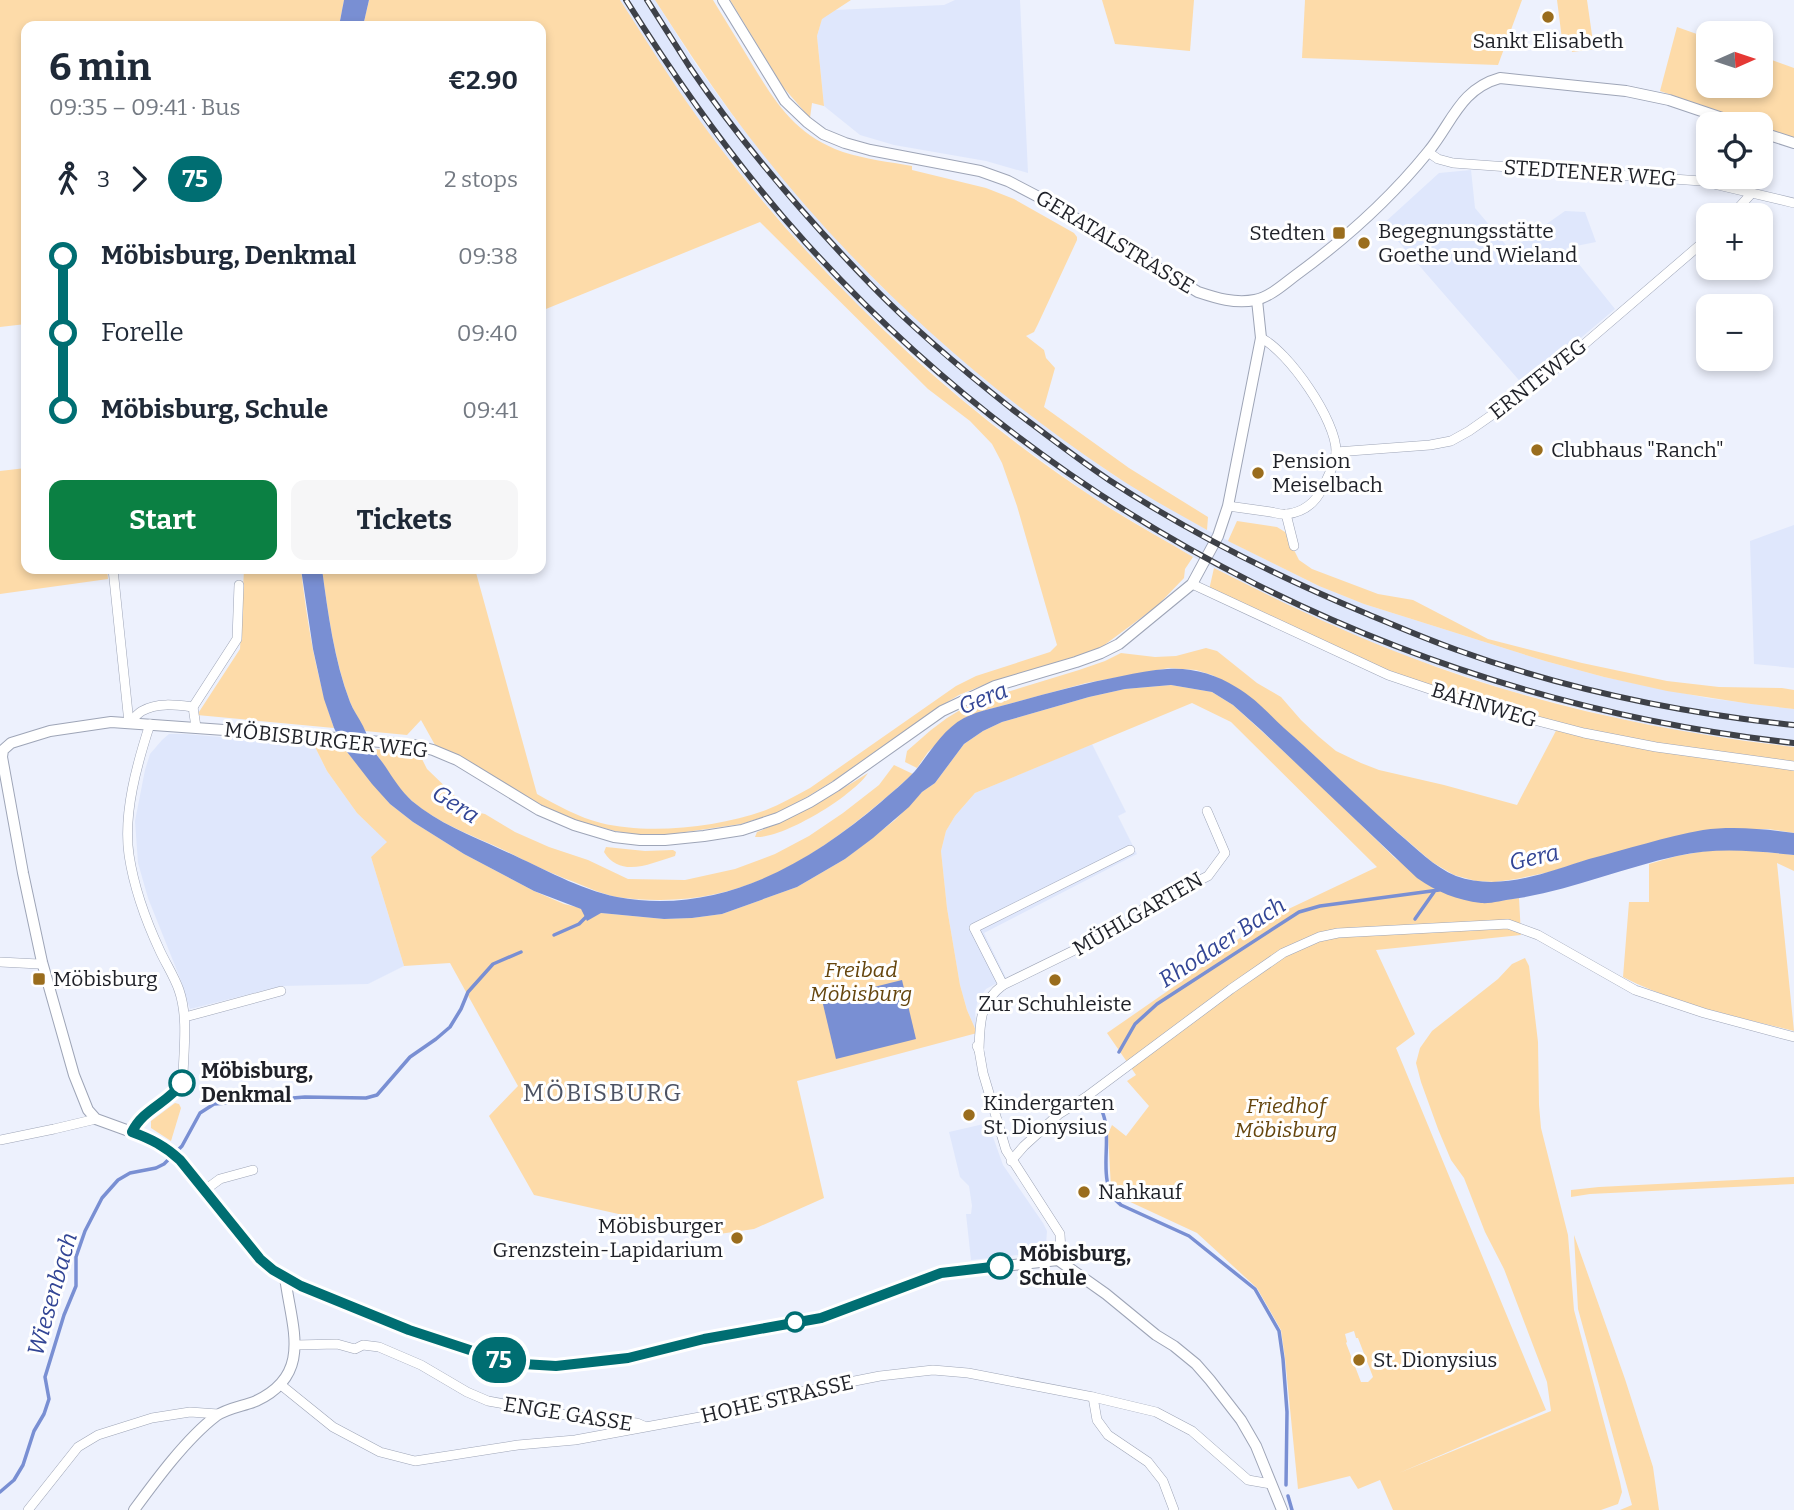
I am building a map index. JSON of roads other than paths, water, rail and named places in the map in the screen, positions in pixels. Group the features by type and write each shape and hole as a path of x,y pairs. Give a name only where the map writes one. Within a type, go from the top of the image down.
{"street":[{"name":"GERATALSTRASSE","path":"723,0 785,101 823,134 870,150 980,171 1008,181 1052,204 1198,292 1236,302 1256,300"},
{"path":"1256,300 1276,289 1342,239 1385,200 1429,152 1459,107 1476,88 1488,82 1500,78 1626,91 1669,100 1704,112"},
{"path":"1773,136 1794,143"},
{"name":"STEDTENER WEG","path":"1429,152 1438,159 1454,163 1701,181 1794,203"},
{"path":"1743,203 1751,194"},
{"name":"ERNTEWEG","path":"1336,452 1430,445 1451,440 1469,431 1546,377 1696,248"},
{"name":"MÖBISBURGER WEG","path":"2,747 50,731 111,722 414,745 457,760 556,818 614,837 652,840 704,836 742,830 778,818 836,786 942,711 995,686 1076,662 1119,644 1192,584 1218,536 1228,506 1261,338 1256,300"},
{"path":"1228,506 1286,514 1313,504 1331,471 1336,452 1332,432 1299,373 1270,342 1261,338"},
{"path":"1286,514 1293,546"},
{"path":"114,574 129,723"},
{"name":"BAHNWEG","path":"1192,584 1388,675 1477,705 1584,733 1656,747 1794,766"},
{"path":"196,727 193,707 237,639 239,585"},
{"path":"129,723 143,710 164,705 193,707"},
{"path":"132,1132 140,1119 182,1083 185,1017 179,991 140,901 129,854 128,813 149,724"},
{"path":"2,747 9,804 42,962 77,1083 88,1110 96,1118 151,1139 171,1151 260,1259 285,1278 409,1330 484,1355 523,1364 556,1366 628,1358 704,1339 821,1318 941,1273 1058,1260 1196,1364 1241,1420 1256,1446 1282,1510"},
{"name":"MÜHLGARTEN","path":"1058,1260 1061,1252 1060,1234 1011,1161 1002,1141 979,1050 981,1016 994,992 1003,985 1134,921 1143,909 1208,876 1225,853 1207,811"},
{"path":"1003,985 974,928 1130,850"},
{"path":"1011,1161 1059,1114 1086,1097 1231,989 1283,953 1319,937 1338,933 1508,924 1538,935 1635,990 1704,1013 1794,1037"},
{"path":"0,962 42,962"},
{"path":"185,1017 281,991"},
{"name":"MÜHLGARTEN","path":"974,1041 979,1050"},
{"path":"0,1140 96,1118"},
{"path":"205,1190 220,1179 253,1170"},
{"path":"137,1509 186,1444 218,1414 257,1400 281,1385 292,1368 296,1345 285,1278"},
{"name":"ENGE GASSE","path":"296,1345 337,1344 355,1349 363,1345 379,1347 421,1365 488,1401 646,1426"},
{"name":"HOHE STRASSE","path":"281,1385 333,1427 380,1452 415,1461 518,1445 575,1440 700,1417 794,1393 880,1376 933,1370 968,1373 1093,1396 1156,1412 1192,1431 1248,1480 1271,1484"},
{"path":"1093,1396 1097,1420 1108,1435 1148,1462 1163,1481 1174,1510"},
{"path":"28,1510 78,1447 99,1435 152,1418 190,1412 218,1414"}],"water":[{"path":"344,0 369,0 364,21 340,21"},
{"path":"302,574 323,574 336,653 350,702 374,751 408,797 443,822 572,883 617,897 654,901 690,899 725,892 759,880 792,865 853,825 907,779 943,735 964,718 1082,685 1161,669 1194,670 1211,675 1249,696 1398,833 1433,862 1456,876 1489,882 1523,878 1660,840 1714,829 1748,828 1794,833 1794,855 1706,851 1656,861 1534,895 1489,903 1464,900 1417,878 1233,705 1212,692 1171,685 1125,689 1089,697 1002,722 983,731 964,744 935,783 873,838 845,859 797,887 722,914 664,919 601,913 587,921 581,909 534,891 464,854 390,804 344,748 334,728 324,699"},
{"path":"902,980 916,1039 836,1059 822,1000"}],"waterway":[{"name":"Rhodaer Bach","path":"1119,1052 1135,1024 1157,1004 1299,912 1320,906 1439,890"},
{"path":"1415,919 1434,892"},
{"name":"Wiesenbach","path":"554,935 579,924 588,915"},
{"name":"Wiesenbach","path":"0,1492 14,1480 23,1465 34,1431 44,1414 49,1399 45,1377 76,1286 76,1257 85,1231 102,1198 118,1180 130,1173 164,1164 182,1146 200,1113 214,1104 305,1097 366,1098 377,1095 410,1057 450,1027 468,992 493,964 521,952"},
{"name":"Rhodaer Bach","path":"1098,1100 1105,1121 1107,1177 1113,1197 1121,1205 1189,1236 1255,1289 1279,1331 1287,1412 1286,1485"},
{"name":"Rhodaer Bach","path":"1288,1496 1292,1510"}],"railway":[{"path":"626,0 711,126 806,243 907,344 1016,435 1132,515 1254,583 1382,641 1516,687 1653,721 1794,743"},
{"path":"647,0 689,66 754,153 800,209 874,288 941,351 1012,409 1109,480 1202,536 1266,569 1457,650 1539,676 1623,698 1708,714 1794,725"}],"place":[{"name":"Sankt Elisabeth","path":"1548,17"},
{"name":"Stedten","path":"1339,233"},
{"name":"Begegnungsstätte Goethe und Wieland","path":"1364,243"},
{"name":"Clubhaus \"Ranch\"","path":"1537,450"},
{"name":"Pension Meiselbach","path":"1258,473"},
{"name":"Möbisburg","path":"39,979"},
{"name":"Zur Schuhleiste","path":"1055,980"},
{"name":"Möbisburg, Denkmal","path":"182,1083"},
{"name":"Kindergarten St. Dionysius","path":"969,1115"},
{"name":"Nahkauf","path":"1084,1192"},
{"name":"Möbisburger Grenzstein-Lapidarium","path":"737,1238"},
{"name":"Möbisburg, Schule","path":"1000,1266"},
{"name":"St. Dionysius","path":"1359,1360"}],"district":[{"name":"MÖBISBURG","path":"603,1093"}],"water label":[{"name":"Gera","path":"983,698"},
{"name":"Gera","path":"456,804"},
{"name":"Gera","path":"1534,857"}],"park label":[{"name":"Freibad Möbisburg","path":"861,982"},
{"name":"Friedhof Möbisburg","path":"1286,1118"}]}
